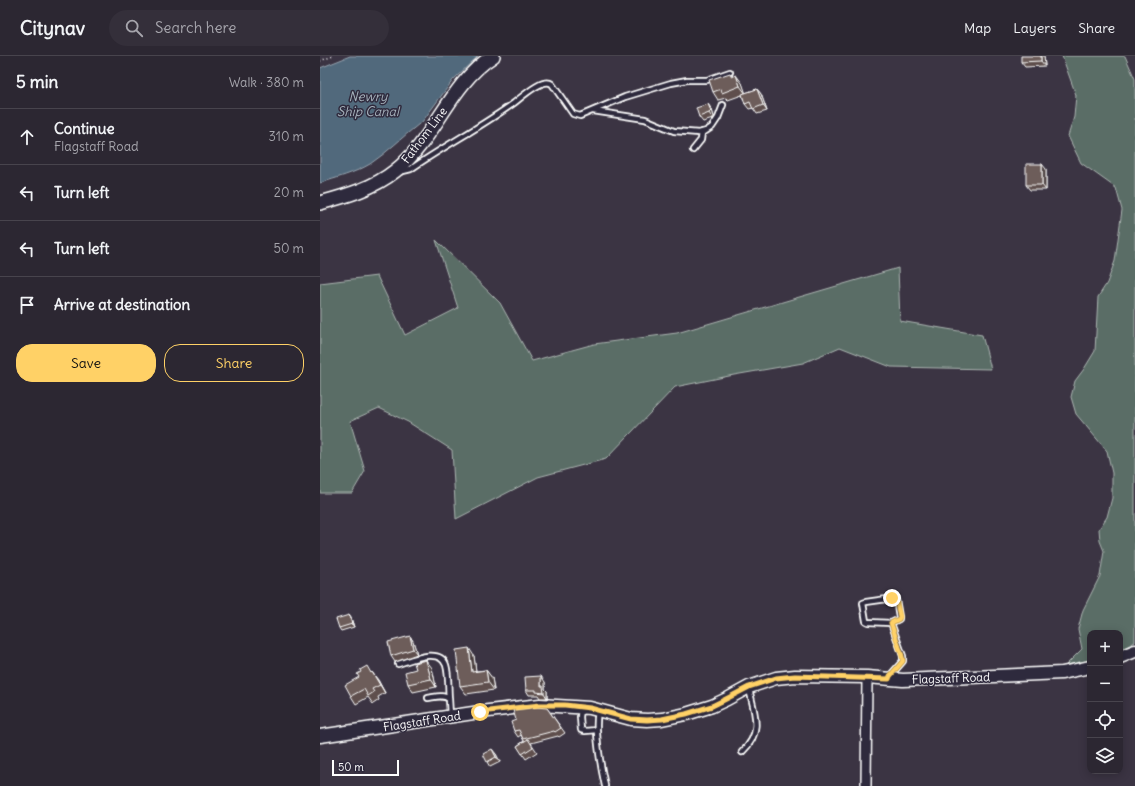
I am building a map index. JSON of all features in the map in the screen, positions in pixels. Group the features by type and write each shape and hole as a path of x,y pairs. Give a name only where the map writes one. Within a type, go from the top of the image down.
{"main road":[{"name":"Fathom Line","path":"320,203 359,191 395,172 417,149 464,82 493,56"}],"street":[{"path":"1123,656 1135,650"},
{"name":"Flagstaff Road","path":"320,736 450,716 540,705 582,707 631,719 662,719 686,714 712,706 749,687 776,678 795,676 903,680 1062,673 1087,668"},
{"path":"866,786 867,678"}],"lane":[{"path":"395,172 402,172 411,169 503,111 538,85 549,81 573,114 580,116 625,97 687,80 707,80 730,72"},
{"path":"591,111 645,119 674,131 702,132 712,127 718,118 723,104"},
{"path":"693,150 701,140 702,132"},
{"path":"894,598 896,599 900,617 891,623 866,621 864,603 894,598"},
{"path":"889,679 903,661 891,623"},
{"path":"398,664 431,655 439,657 443,660 446,667 450,716"},
{"path":"742,752 748,747 754,737 756,723 749,687"},
{"path":"428,698 439,696 449,699"},
{"path":"582,707 580,717 581,730 597,730"},
{"path":"599,710 596,720 602,770 606,786"}],"path":[{"path":"320,61 333,56"}],"green space":[{"path":"1062,56 1125,56 1135,79 1135,642 1123,648 1123,630 1087,630 1087,661 1065,666 1082,649 1078,629 1083,610 1100,576 1104,551 1100,541 1099,529 1107,517 1112,498 1112,473 1107,451 1076,414 1071,397 1075,381 1095,351 1098,297 1107,283 1115,261 1122,210 1116,188 1081,163 1068,136 1074,117 1076,95"},
{"path":"436,240 500,303 532,361 594,344 677,333 898,268 900,321 982,335 991,369 891,367 840,347 803,363 675,387 606,459 538,477 456,519 452,450 408,422 379,408 350,421 365,471 352,493 320,493 320,283 377,276 405,335 458,308"}],"water":[{"name":"Newry Ship Canal","path":"350,56 478,56 453,80 422,122 383,155 358,170 320,183 320,68"}],"building":[{"path":"1021,56 1041,56 1041,61 1021,62"},
{"path":"730,73 732,77 736,75 740,86 722,93 721,89 713,92 709,80"},
{"path":"757,89 763,105 753,109 750,102 745,104 742,94"},
{"path":"708,104 711,111 699,117 696,108"},
{"path":"1026,164 1042,164 1042,185 1026,185"},
{"path":"349,615 352,624 339,628 336,619"},
{"path":"410,636 413,649 391,656 388,642"},
{"path":"469,648 472,672 486,670 488,682 460,686 456,650"},
{"path":"426,660 431,679 408,684 405,672 416,669 414,663"},
{"path":"367,666 380,685 372,689 374,692 368,696 364,689 351,696 345,685 359,677 357,674 361,672 360,670"},
{"path":"541,676 541,686 543,686 544,693 536,692 536,690 526,690 525,677"},
{"path":"537,707 547,708 561,728 555,732 523,739 519,730 514,731 511,722 516,720 513,710"},
{"path":"528,739 533,747 522,754 517,746"},
{"path":"492,749 496,757 487,762 483,754"}],"route":[{"path":"480,712 540,705 565,705 590,708 631,719 662,719 686,714 712,706 749,687 776,678 795,676 889,679 889,677 902,664 903,661 891,623 900,617 896,599 892,598"}]}
